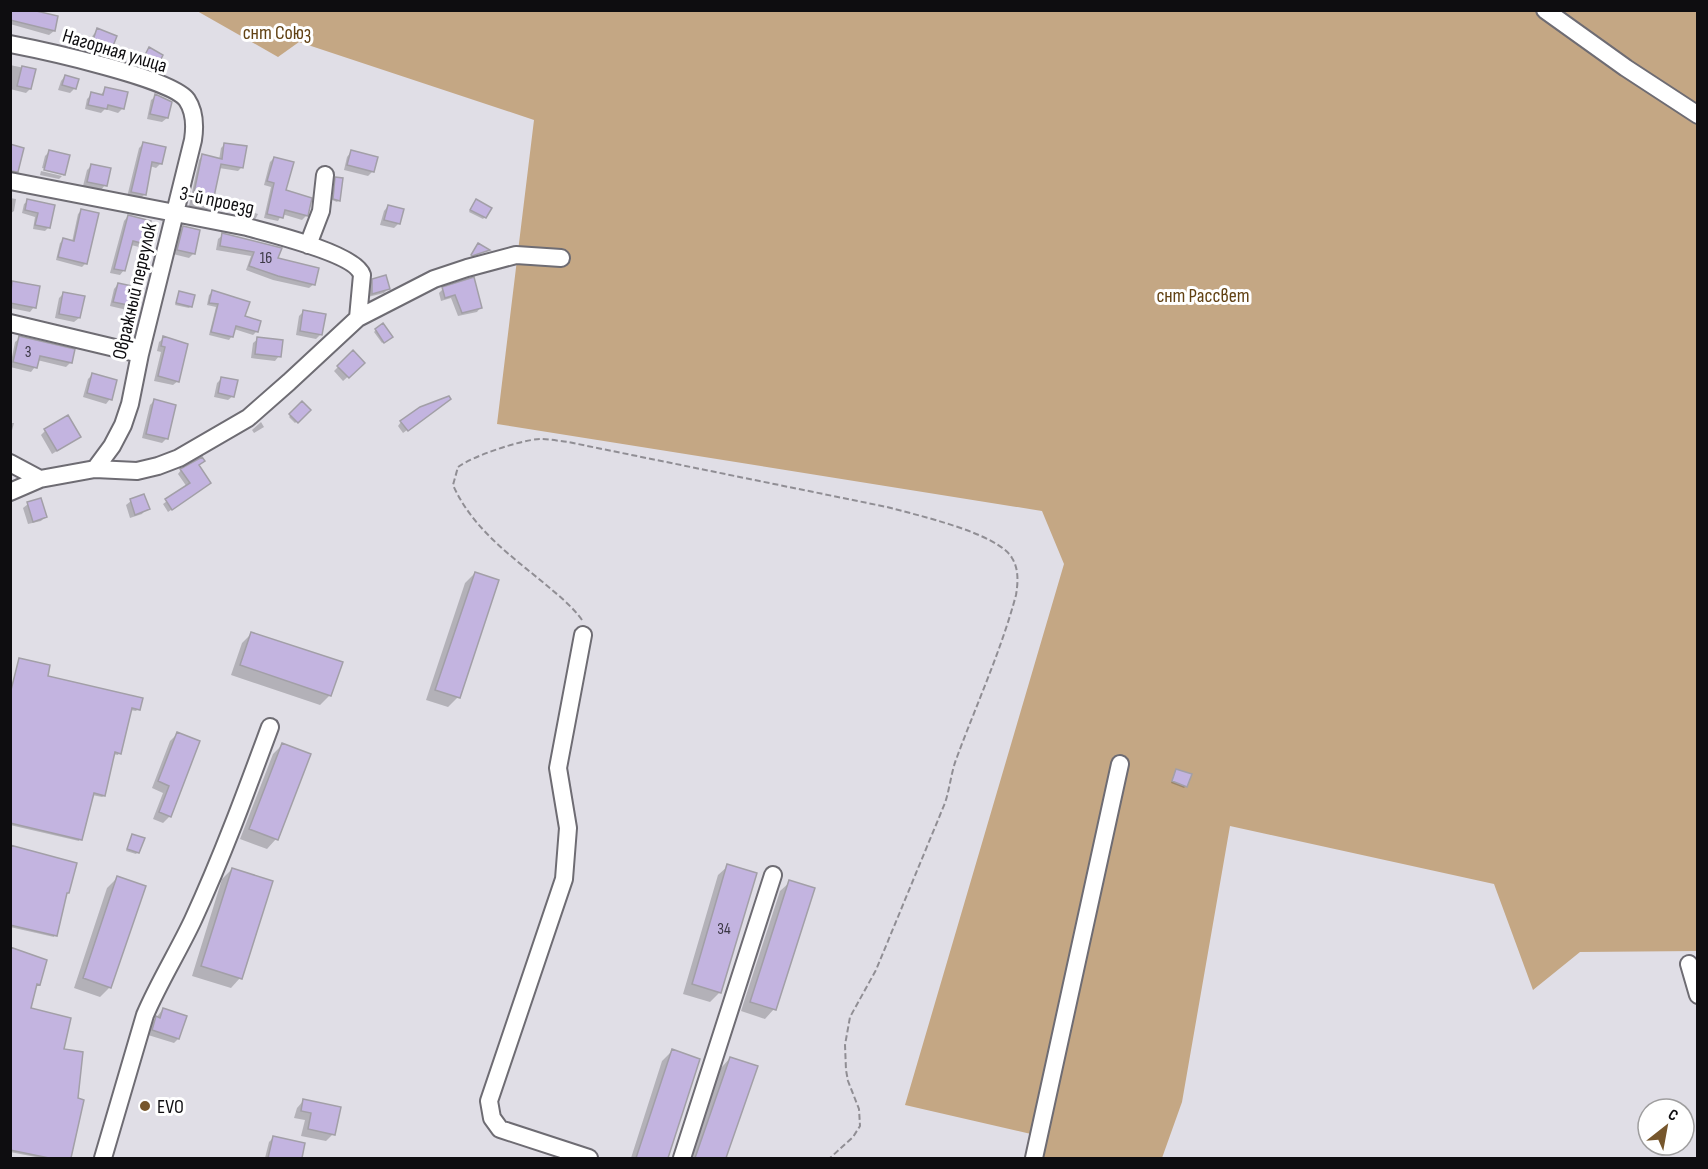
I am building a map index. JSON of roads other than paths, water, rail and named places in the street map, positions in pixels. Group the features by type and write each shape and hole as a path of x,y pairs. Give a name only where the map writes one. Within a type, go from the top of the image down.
{"street":[{"path":"1545,10 1626,69 1698,115"},
{"name":"Нагорная улица","path":"10,44 84,60 147,79 181,94 187,99 193,116"},
{"name":"Овражный переулок","path":"95,469 112,446 123,425 130,404 140,354 193,140 195,127 193,116"},
{"path":"308,245 321,211 325,176"},
{"name":"3-й проезд","path":"10,181 247,227 347,259 360,269 362,281 358,318"},
{"path":"10,492 40,479 95,469 137,471 158,466 206,443 240,423 262,406 358,318 442,276 496,259 516,255 561,258"},
{"path":"10,323 140,354"},
{"path":"10,463 40,479"},
{"path":"583,635 558,768 568,828 564,879 489,1101 492,1118 500,1129 590,1158"},
{"path":"103,1158 145,1015 154,992 192,922 214,872 270,727"},
{"path":"1034,1158 1120,764"},
{"path":"682,1158 773,875"},
{"path":"1689,964 1698,995"}],"place":[{"name":"EVO","path":"145,1106"}],"park label":[{"name":"снт Союз","path":"277,32"},
{"name":"снт Рассвет","path":"1203,295"}]}
